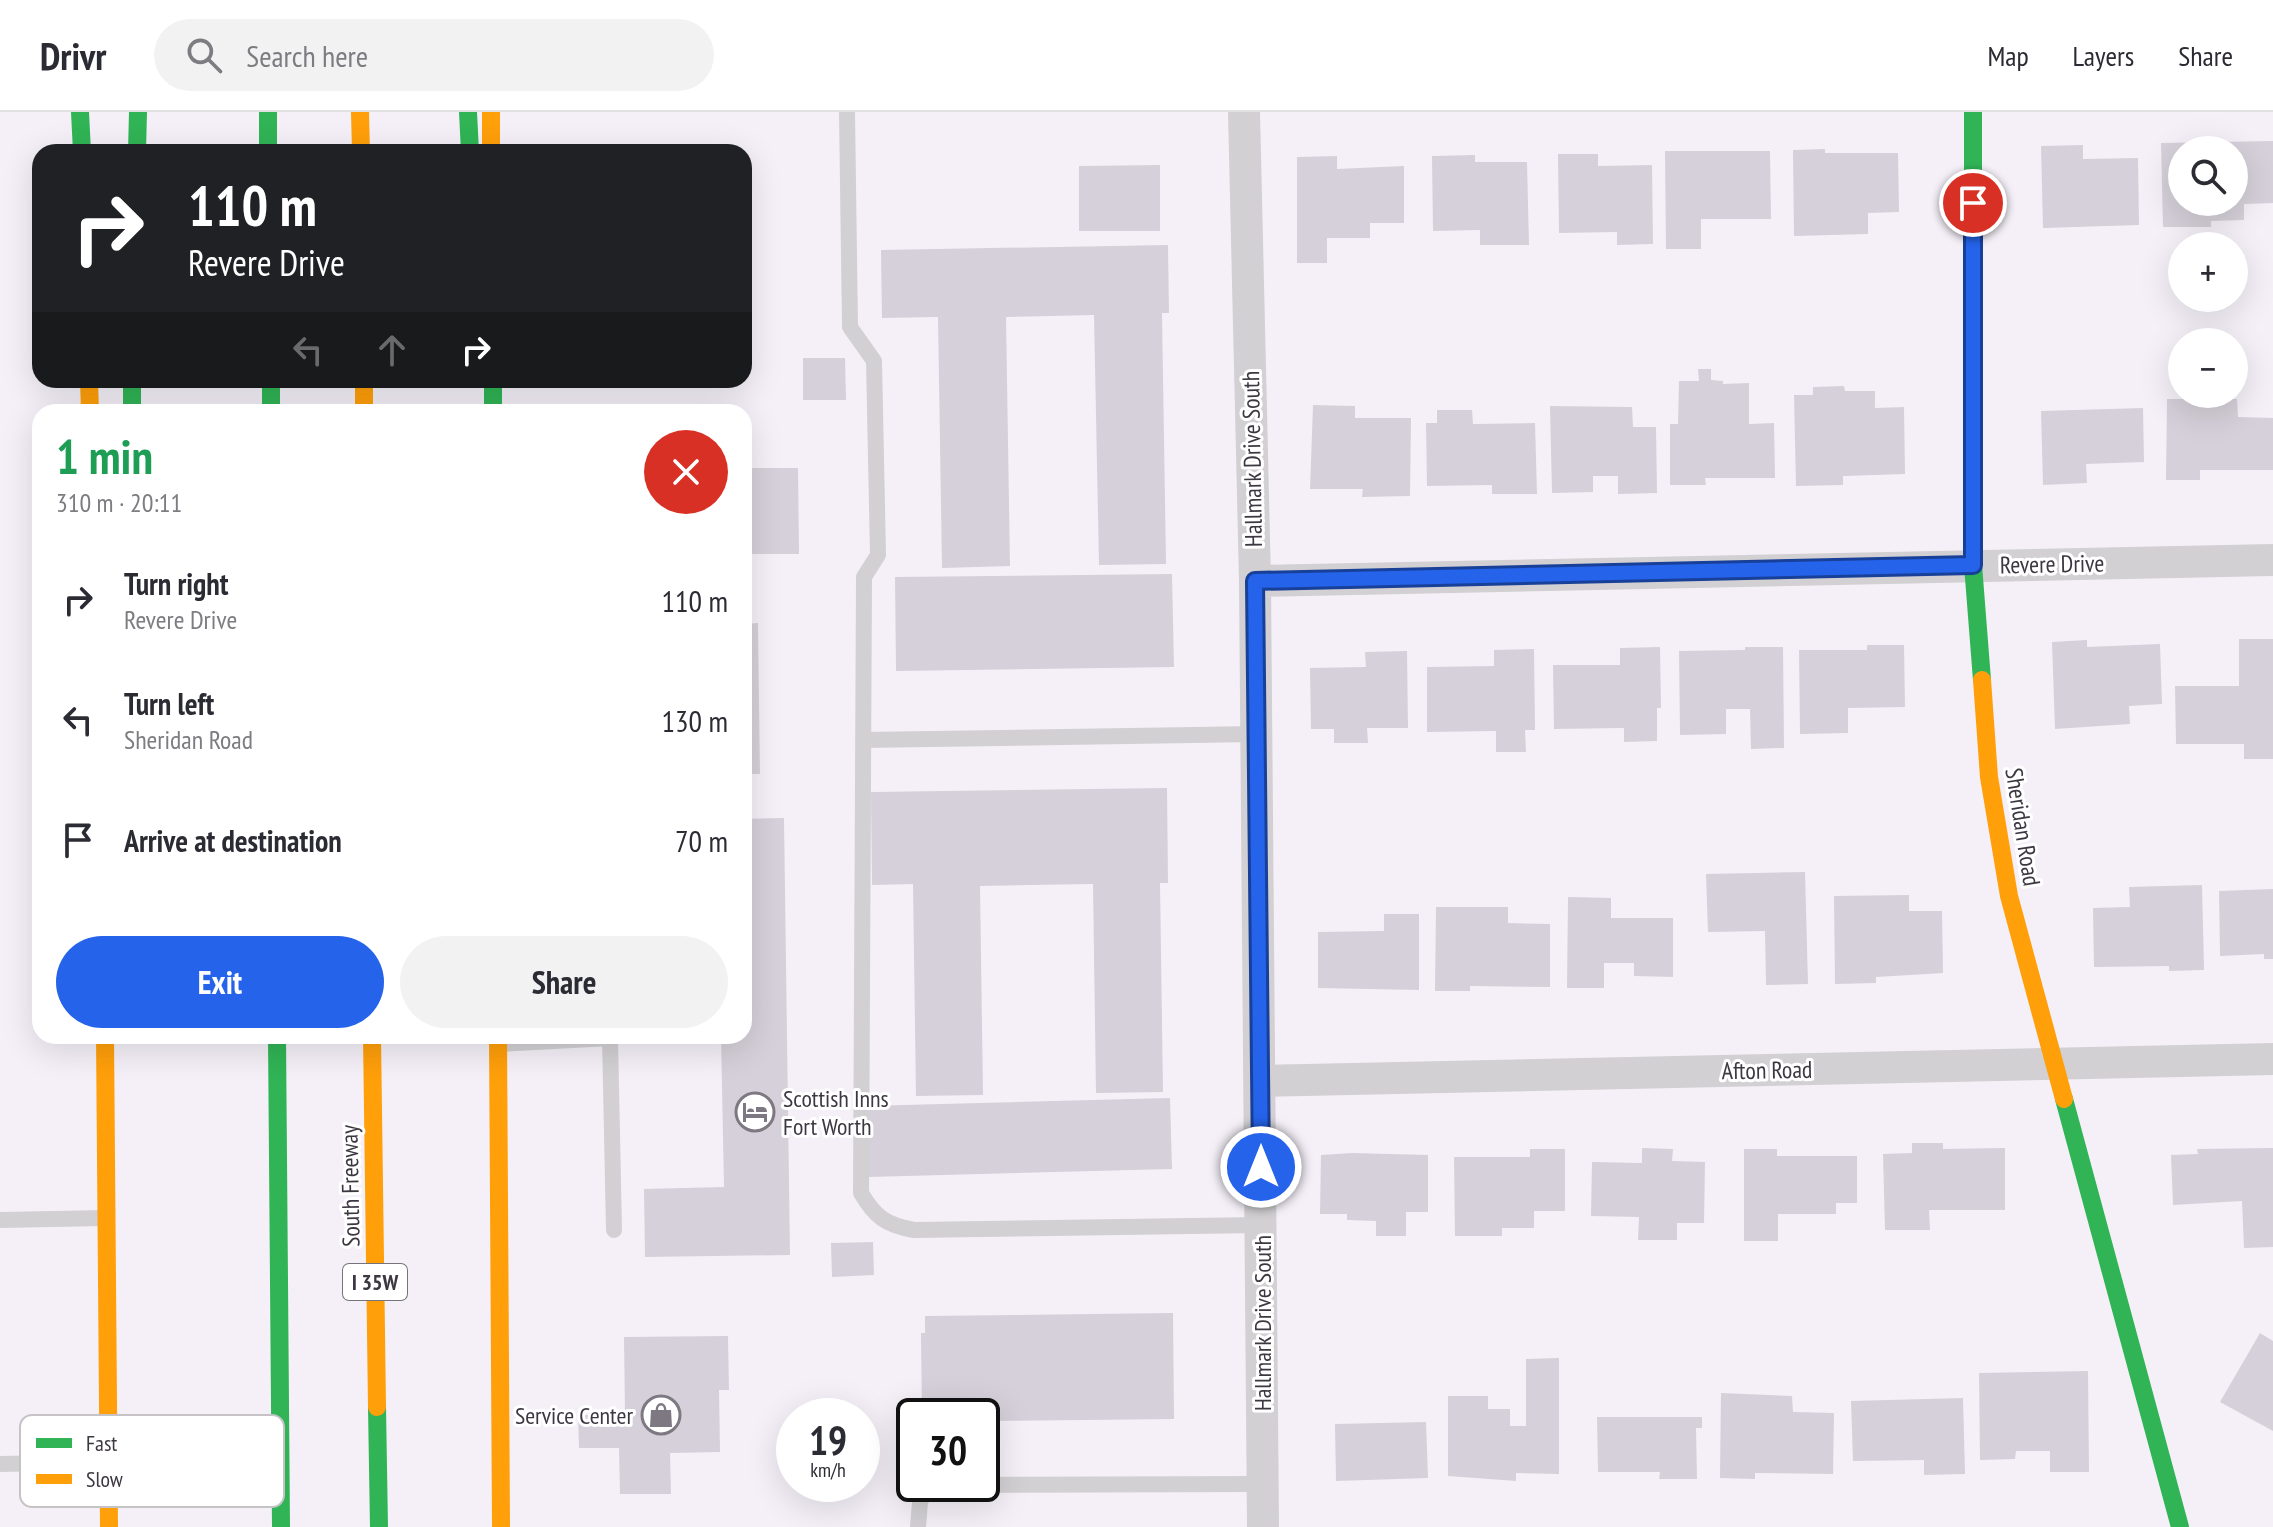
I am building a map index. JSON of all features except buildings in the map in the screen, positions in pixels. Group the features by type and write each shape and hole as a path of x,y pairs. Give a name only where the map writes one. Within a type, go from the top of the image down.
{"main road":[{"path":"80,112 82,144"},
{"path":"137,144 138,112"},
{"path":"268,112 268,144"},
{"path":"360,112 361,144"},
{"path":"468,112 470,144"},
{"path":"491,112 491,144"},
{"name":"Sheridan Road","path":"1973,112 1973,565 1989,777 2009,896 2180,1527"},
{"path":"105,1044 108,1415"},
{"path":"277,1044 280,1415"},
{"name":"South Freeway","path":"372,1044 379,1527"},
{"path":"498,1044 501,1527"},
{"path":"109,1507 109,1527"},
{"path":"281,1507 281,1527"}],"street":[{"name":"Hallmark Drive South","path":"1244,112 1255,581 1263,1527"},
{"name":"Revere Drive","path":"1255,581 2273,560"},
{"name":"Afton Road","path":"1261,1081 2273,1059"}],"lane":[{"path":"847,112 850,327 874,361 878,555 864,577 861,1193 873,1213 888,1225 914,1230 1261,1225"},
{"path":"863,740 1257,734"},
{"path":"610,1044 614,1230"},
{"path":"0,1220 107,1218"},
{"path":"0,1464 20,1463"},
{"path":"918,1527 920,1502 927,1488 943,1485 1263,1484"}],"traffic: fast":[{"path":"80,112 82,144"},
{"path":"137,144 138,112"},
{"path":"268,112 268,144"},
{"path":"468,112 470,144"},
{"path":"1973,112 1973,565 1982,680"},
{"path":"132,388 132,404"},
{"path":"271,388 271,404"},
{"path":"493,388 493,404"},
{"path":"277,1044 280,1415"},
{"path":"2064,1099 2180,1527"},
{"path":"377,1407 379,1527"},
{"path":"281,1507 281,1527"}],"traffic: slow":[{"path":"360,112 361,144"},
{"path":"491,112 491,144"},
{"path":"89,388 90,404"},
{"path":"364,388 364,404"},
{"path":"1982,680 1989,777 2009,896 2064,1099"},
{"path":"105,1044 108,1415"},
{"path":"372,1044 377,1407"},
{"path":"498,1044 501,1527"},
{"path":"109,1507 109,1527"}],"place":[{"name":"Scottish Inns Fort Worth","path":"755,1112"},
{"name":"Service Center","path":"661,1415"}],"route":[{"path":"1261,1167 1255,581 1973,565 1973,203"}]}
